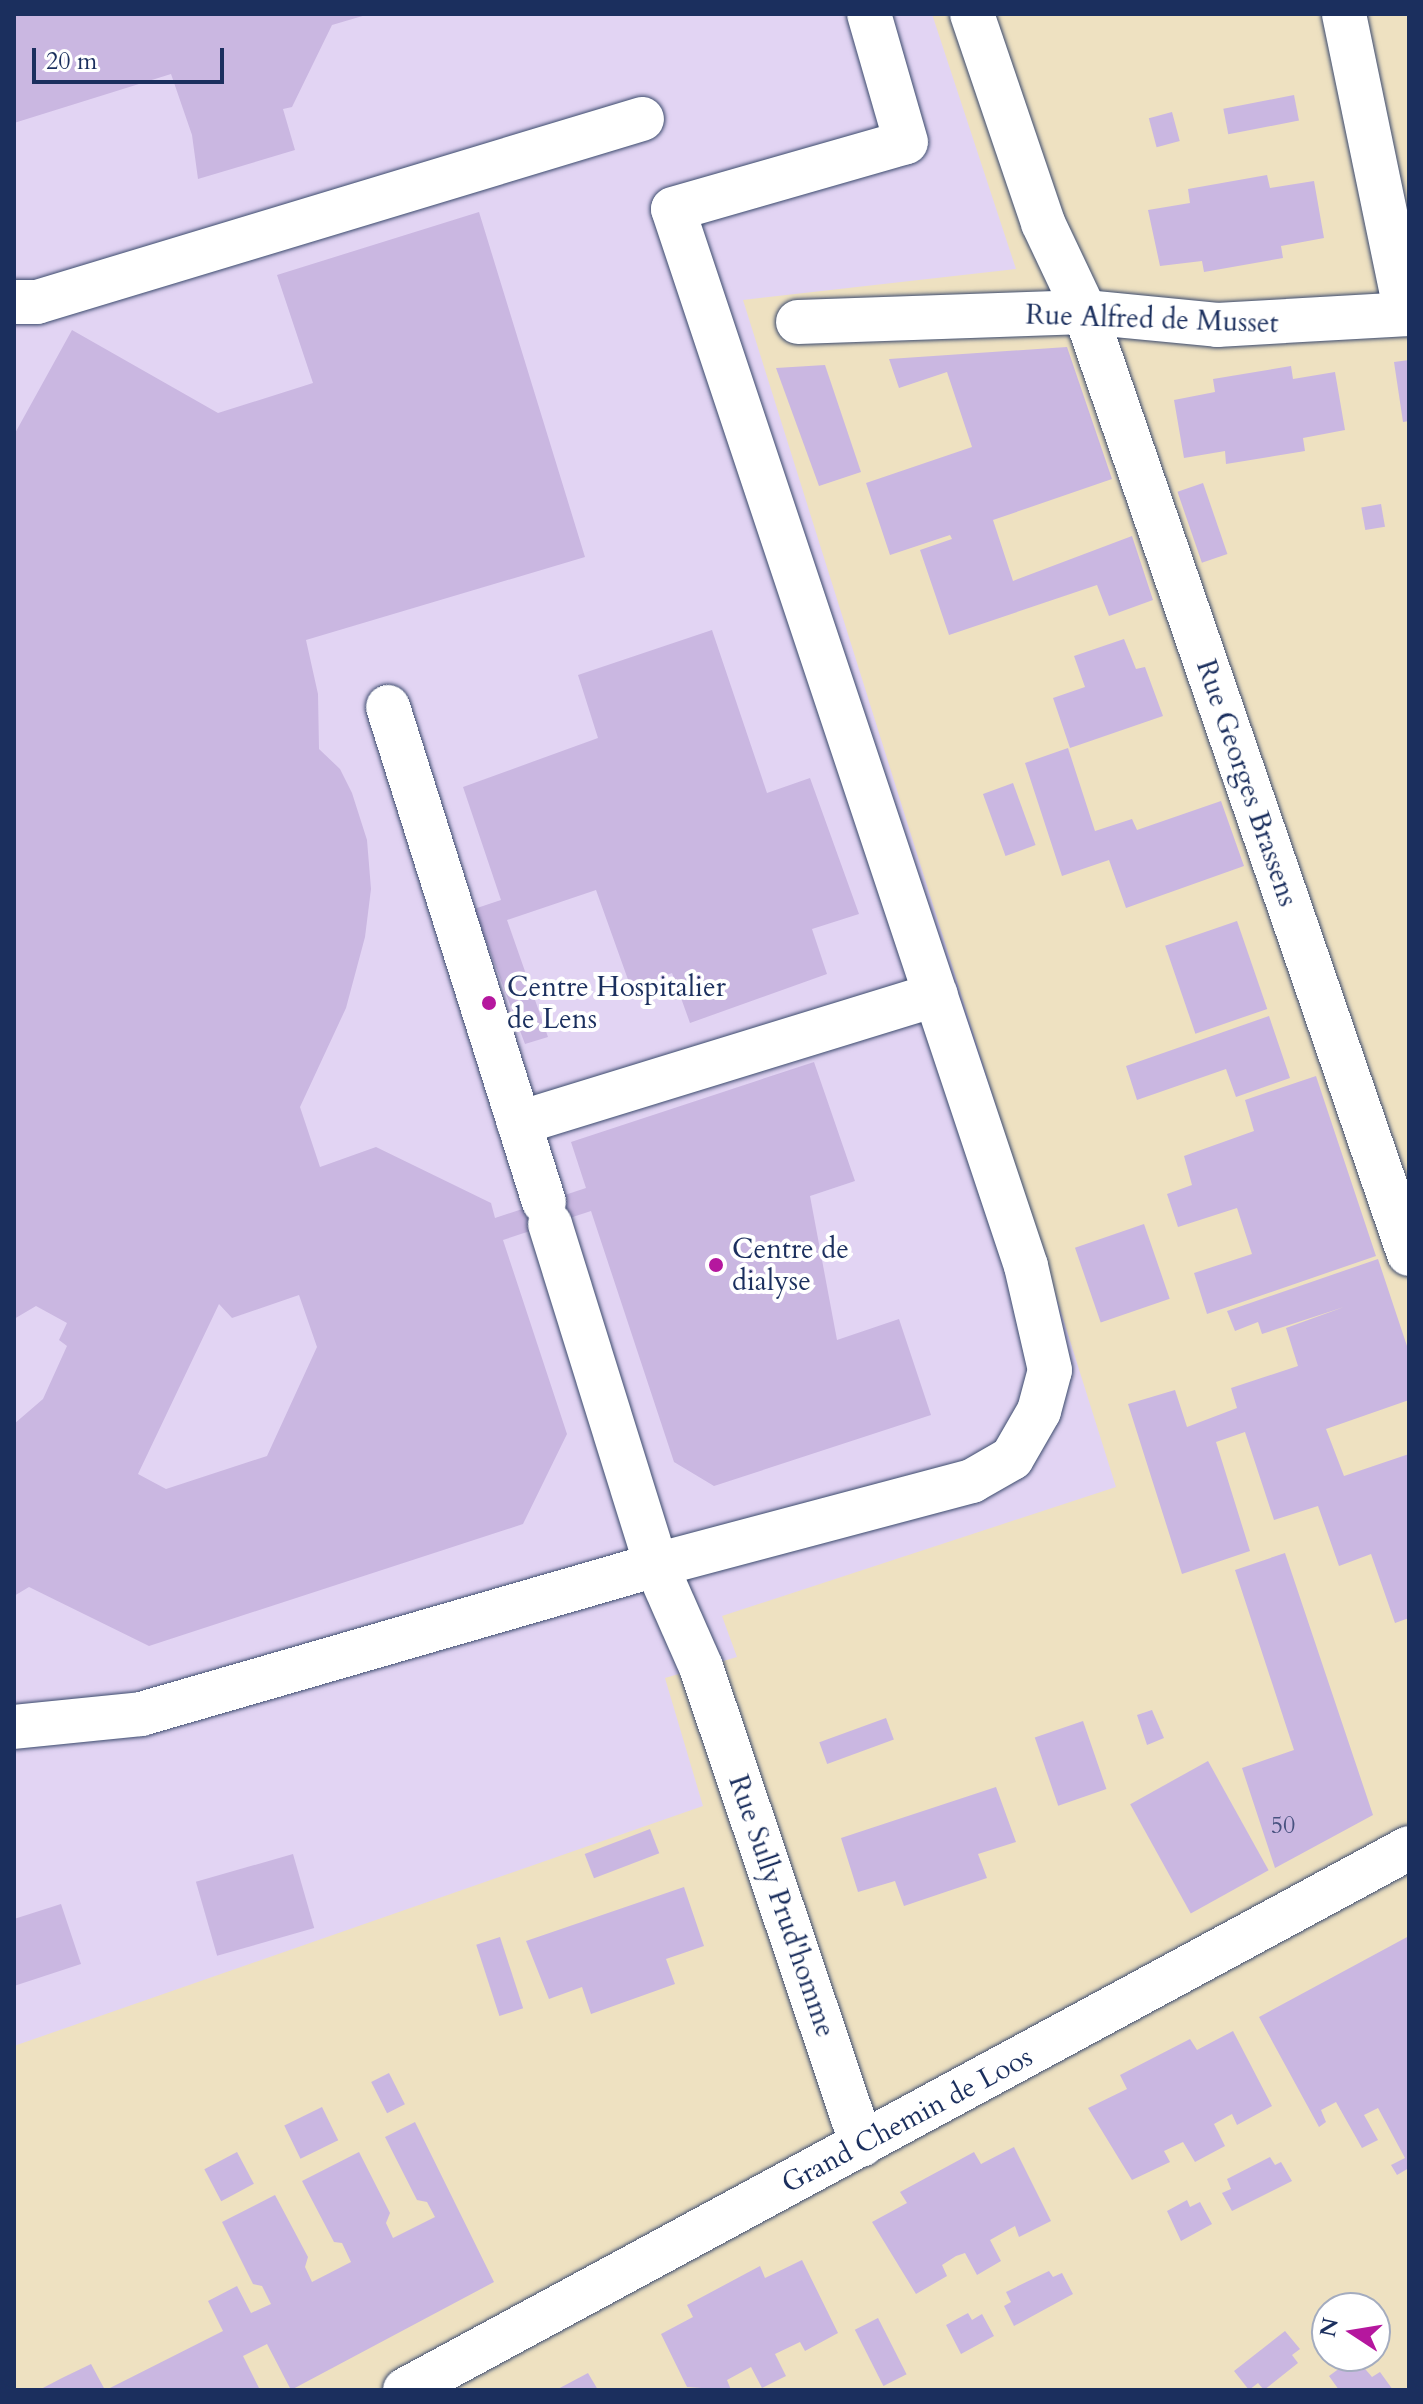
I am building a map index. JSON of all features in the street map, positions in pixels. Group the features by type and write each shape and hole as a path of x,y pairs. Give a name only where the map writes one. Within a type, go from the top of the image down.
{"street":[{"path":"14,1727 141,1714 656,1565 972,1481 1012,1458 1039,1411 1050,1370 1026,1266 673,209 906,142 869,14"},
{"name":"Rue Georges Brassens","path":"972,14 1043,223 1085,312 1409,1254"},
{"path":"1344,14 1408,314"},
{"path":"14,302 37,302 642,119"},
{"name":"Rue Alfred de Musset","path":"798,322 1085,312 1217,325 1408,314"},
{"name":"Rue Sully Prud'homme","path":"388,707 656,1565 701,1667 862,2145"},
{"path":"519,1123 936,995"},
{"name":"Grand Chemin de Loos","path":"405,2390 1409,1848"}],"shaded area":[{"name":"Centre Hospitalier de Lens","path":"14,14 932,14 1016,269 743,300 1116,1487 722,1616 737,1657 665,1678 703,1806 14,2046"}],"building":[{"path":"14,14 366,15 332,25 292,107 283,109 295,150 198,179 192,135 171,74 14,123"},
{"path":"1294,95 1299,121 1228,134 1223,109"},
{"path":"1172,112 1180,141 1157,147 1149,118"},
{"path":"1267,175 1270,188 1314,181 1324,238 1281,246 1283,258 1204,272 1202,261 1160,266 1148,210 1190,203 1188,189"},
{"path":"479,212 585,557 306,640 318,694 319,749 340,769 352,793 367,840 371,889 365,937 346,1008 300,1107 320,1167 376,1147 491,1203 495,1218 586,1188 571,1142 814,1062 855,1181 810,1196 837,1340 899,1319 931,1415 714,1486 674,1462 591,1211 503,1240 567,1434 523,1524 149,1646 29,1587 14,1596 14,1424 43,1399 67,1346 59,1340 67,1323 36,1306 14,1319 14,435 72,330 218,413 313,383 277,275","holes":["299,1295 317,1347 267,1456 166,1489 138,1474 219,1304 232,1318"]},
{"path":"1067,347 1112,479 993,520 1013,581 1132,536 1153,600 1109,616 1097,585 949,635 920,550 952,539 950,535 890,555 866,483 972,447 947,372 899,388 889,359"},
{"path":"1409,360 1409,421 1403,422 1394,362"},
{"path":"825,365 861,472 819,486 776,368"},
{"path":"1291,366 1293,379 1335,372 1345,430 1303,438 1305,451 1226,464 1225,451 1184,458 1174,400 1215,392 1213,379"},
{"path":"1203,483 1227,554 1202,563 1177,492"},
{"path":"1381,504 1385,527 1365,530 1361,507"},
{"path":"712,630 767,793 810,778 859,914 812,929 827,974 690,1023 672,973 631,988 596,890 507,920 548,1037 525,1044 474,909 501,900 463,787 598,738 578,675"},
{"path":"1124,639 1136,669 1145,667 1163,716 1070,748 1053,698 1085,687 1074,656"},
{"path":"1068,748 1095,831 1132,819 1137,830 1221,801 1244,866 1126,908 1109,860 1062,876 1025,763"},
{"path":"1013,783 1036,845 1006,856 983,794"},
{"path":"1237,921 1267,1009 1195,1034 1165,946"},
{"path":"1269,1016 1290,1078 1236,1097 1226,1069 1137,1100 1126,1066"},
{"path":"1316,1076 1376,1256 1207,1314 1194,1273 1252,1254 1237,1208 1178,1227 1167,1194 1192,1185 1184,1156 1254,1131 1245,1100"},
{"path":"1144,1224 1170,1299 1101,1322 1075,1248"},
{"path":"1378,1259 1409,1352 1409,1400 1326,1429 1344,1476 1409,1454 1409,1618 1395,1623 1371,1554 1339,1566 1318,1506 1274,1520 1245,1432 1216,1442 1250,1551 1182,1574 1128,1404 1175,1390 1187,1427 1237,1408 1231,1388 1298,1366 1286,1328 1344,1307 1262,1334 1258,1322 1235,1331 1227,1311"},
{"path":"1285,1553 1373,1815 1275,1868 1242,1768 1294,1750 1235,1570"},
{"path":"1152,1710 1164,1738 1147,1745 1137,1715"},
{"path":"886,1718 894,1740 827,1764 819,1742"},
{"path":"1083,1721 1106,1789 1058,1806 1035,1738"},
{"path":"1208,1761 1269,1870 1191,1913 1130,1804"},
{"path":"996,1787 1016,1842 978,1854 987,1878 904,1906 895,1881 858,1892 841,1838"},
{"path":"650,1829 659,1853 594,1878 585,1854"},
{"path":"293,1854 314,1928 217,1956 196,1882"},
{"path":"684,1887 704,1946 666,1959 675,1984 591,2014 582,1987 549,1999 526,1941"},
{"path":"61,1904 81,1964 14,1986 14,1919"},
{"path":"1409,1936 1409,2168 1397,2175 1391,2165 1405,2158 1378,2108 1364,2115 1378,2140 1362,2148 1336,2102 1321,2110 1326,2122 1319,2127 1259,2017"},
{"path":"500,1937 523,2008 499,2016 476,1945"},
{"path":"1233,2031 1272,2106 1237,2125 1232,2114 1214,2124 1225,2146 1195,2162 1183,2142 1164,2151 1170,2162 1132,2180 1088,2108 1127,2089 1120,2075 1190,2039 1197,2050"},
{"path":"389,2073 405,2104 387,2113 371,2082"},
{"path":"322,2107 338,2140 300,2159 284,2125"},
{"path":"415,2122 494,2282 291,2390 267,2344 243,2356 260,2390 106,2390 223,2331 208,2301 237,2286 251,2313 271,2304 262,2286 253,2284 222,2222 275,2195 308,2257 305,2267 312,2282 351,2262 342,2243 334,2242 302,2181 359,2152 390,2213 386,2223 393,2238 435,2217 427,2202 417,2200 385,2137"},
{"path":"1014,2147 1051,2221 1019,2237 1015,2226 990,2240 1001,2261 977,2275 965,2253 956,2256 942,2265 947,2276 916,2294 872,2222 907,2203 900,2192 974,2152 981,2164"},
{"path":"237,2152 254,2184 221,2201 204,2169"},
{"path":"1270,2157 1275,2165 1281,2162 1292,2181 1232,2211 1222,2193 1231,2189 1227,2179"},
{"path":"1187,2200 1190,2207 1200,2202 1212,2224 1181,2241 1167,2211"},
{"path":"802,2260 838,2333 805,2351 800,2342 775,2354 786,2376 762,2388 751,2367 727,2380 731,2390 687,2387 661,2334 693,2317 687,2305 760,2266 765,2278"},
{"path":"1049,2271 1053,2277 1062,2273 1073,2294 1014,2326 1004,2306 1011,2302 1006,2292"},
{"path":"968,2313 972,2320 982,2314 994,2336 961,2354 946,2325"},
{"path":"878,2318 907,2374 883,2386 855,2330"},
{"path":"1285,2331 1300,2349 1292,2355 1298,2363 1264,2390 1258,2383 1249,2390 1234,2371"},
{"path":"91,2364 105,2390 39,2390 62,2378"},
{"path":"1334,2372 1368,2372 1372,2377 1380,2372 1393,2390 1339,2390 1329,2376"},
{"path":"588,2373 598,2390 556,2390"}],"place":[{"name":"Centre Hospitalier de Lens","path":"489,1003"},
{"name":"Centre de dialyse","path":"716,1265"}]}
